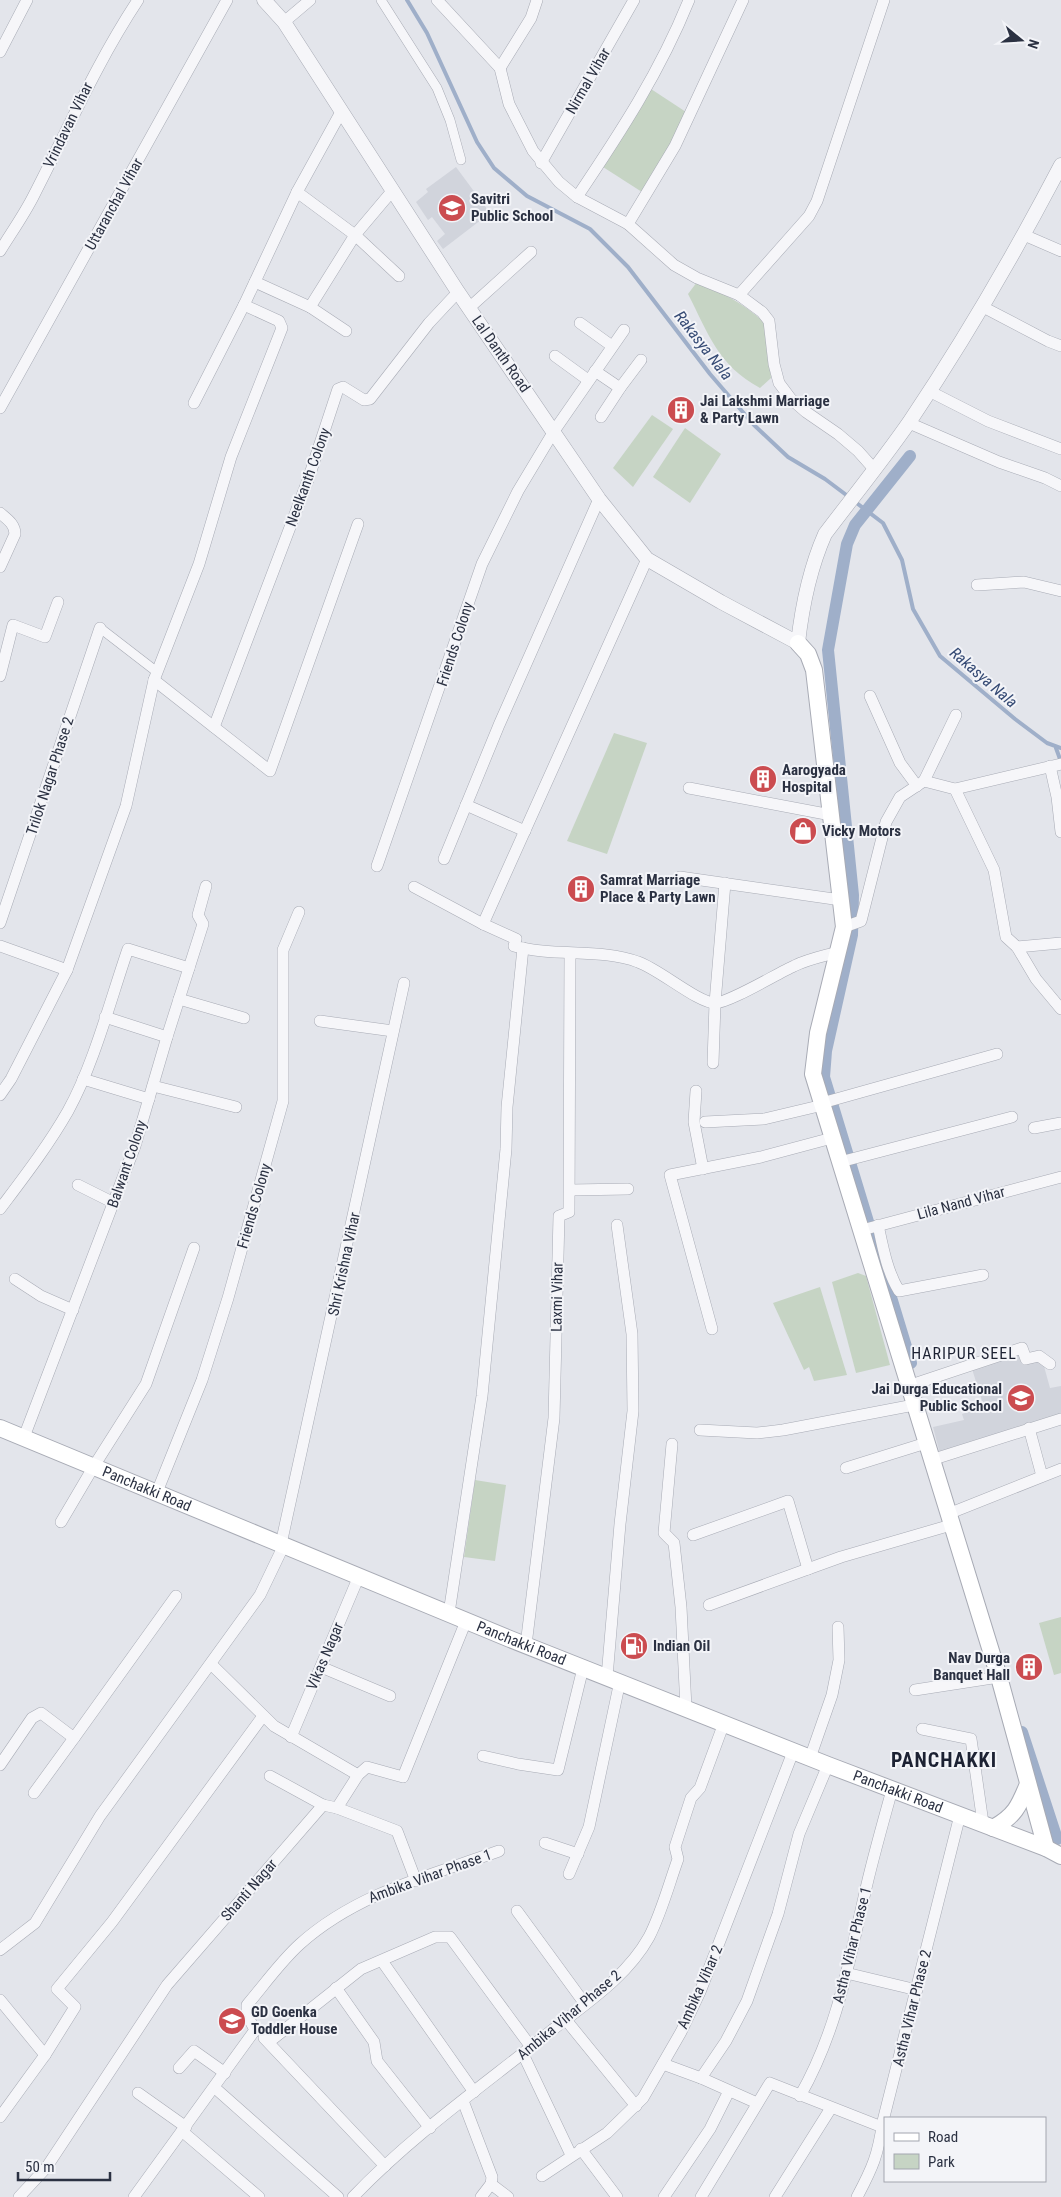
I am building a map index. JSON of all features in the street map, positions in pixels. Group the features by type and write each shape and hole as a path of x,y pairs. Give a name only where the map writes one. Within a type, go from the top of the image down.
{"main road":[{"path":"798,643 808,654 814,670 841,900 850,925 838,952 818,1033 813,1064 814,1074 827,1102 832,1138 846,1160 870,1227 914,1383 914,1405 926,1443 937,1458 1046,1848"},
{"name":"Panchakki Road","path":"0,1428 466,1621 793,1752 1046,1848 1061,1856"},
{"path":"988,1826 1006,1821 1014,1814 1028,1784"}],"street":[{"path":"0,52 27,0"},
{"name":"Vrindavan Vihar","path":"0,251 33,197 90,81 114,37 138,0"},
{"name":"Uttaranchal Vihar","path":"0,408 227,0"},
{"name":"Lal Danth Road","path":"264,0 284,22 458,292 599,499 647,559 721,602 798,643"},
{"path":"284,22 310,0"},
{"path":"381,0 437,88 450,120 461,160"},
{"path":"437,0 500,68 509,104 541,163 577,197 628,224 674,265 697,278 739,295 762,312 768,321 774,364 779,383 791,399 838,434 858,451 874,469"},
{"path":"445,10 453,0"},
{"path":"500,68 531,18 537,0"},
{"name":"Nirmal Vihar","path":"541,163 634,0"},
{"path":"577,197 619,135 658,70 689,0"},
{"path":"628,224 675,146 743,0"},
{"path":"739,295 809,216 817,201 884,0"},
{"path":"194,404 244,305 297,192 341,112"},
{"path":"798,643 800,624 816,555 824,534 909,423 983,307 1061,166"},
{"path":"310,306 355,235 393,190"},
{"path":"297,192 355,235 399,276"},
{"path":"1024,235 1061,251"},
{"path":"469,308 531,252"},
{"path":"255,282 310,306 346,331"},
{"name":"Neelkanth Colony","path":"214,727 308,480 338,390 343,387 364,400 370,399 429,323 458,292"},
{"path":"0,1095 11,1079 67,970 126,806 155,676 199,564 231,457 282,328 279,321 244,305"},
{"path":"983,307 1061,346"},
{"path":"580,323 612,346"},
{"name":"Friends Colony","path":"377,866 482,564 518,491 554,431 624,330"},
{"path":"555,356 592,376 620,388"},
{"path":"601,417 641,360"},
{"path":"929,391 988,421 1061,449"},
{"path":"909,423 999,462 1045,478 1061,486"},
{"path":"444,859 499,724 599,499"},
{"path":"0,513 15,528 15,534 0,567"},
{"path":"100,628 214,727 270,771 358,524"},
{"path":"483,924 647,559"},
{"path":"976,585 1024,582 1061,591"},
{"path":"0,676 13,626 45,636 58,602"},
{"name":"Trilok Nagar Phase 2","path":"0,923 100,628"},
{"path":"870,696 900,763 920,783 955,788 1056,765 1061,832"},
{"path":"850,925 861,921 886,822 900,797 920,783 956,714"},
{"path":"689,788 832,815"},
{"path":"955,788 994,870 1006,937 1017,947 1036,978 1061,1009"},
{"path":"466,805 525,832"},
{"path":"680,877 841,900"},
{"path":"713,1063 715,1003 725,883"},
{"name":"Balwant Colony","path":"24,1437 135,1146 203,924 198,915 206,886"},
{"path":"414,887 483,924 516,939 514,946 570,954 608,955 637,961 659,971 689,993 715,1003 796,965 838,952"},
{"name":"Friends Colony","path":"157,1492 202,1380 231,1289 283,1101 283,950 299,912"},
{"path":"1017,947 1061,942"},
{"path":"0,946 67,970"},
{"path":"449,1613 482,1396 506,1149 506,1107 523,948"},
{"path":"0,1209 36,1162 68,1110 83,1079 128,949 189,968"},
{"name":"Laxmi Vihar","path":"526,1645 554,1418 558,1216 570,1212 570,954"},
{"name":"Shri Krishna Vihar","path":"0,1950 36,1923 100,1816 260,1595 283,1544 404,983"},
{"path":"179,1000 244,1018"},
{"path":"105,1017 167,1037"},
{"path":"320,1021 393,1031"},
{"path":"705,1122 764,1119 998,1054"},
{"path":"83,1079 149,1099"},
{"path":"153,1086 236,1107"},
{"path":"696,1091 694,1122 703,1169"},
{"path":"846,1160 1012,1118"},
{"path":"1034,1128 1061,1123"},
{"path":"712,1329 670,1176 761,1157 832,1138"},
{"name":"Lila Nand Vihar","path":"870,1227 1061,1177"},
{"path":"78,1185 114,1203"},
{"path":"570,1190 628,1189"},
{"path":"570,1874 588,1828 613,1679 620,1524 633,1411 632,1334 617,1225"},
{"path":"870,1227 884,1254 899,1291 983,1276"},
{"path":"61,1522 146,1384 194,1248"},
{"path":"15,1279 41,1296 73,1310"},
{"path":"914,1383 1022,1348 1026,1359 1040,1356 1050,1364"},
{"path":"700,1430 757,1433 783,1430 914,1405"},
{"path":"937,1458 1061,1419"},
{"path":"1029,1428 1042,1476"},
{"path":"846,1468 926,1443"},
{"path":"672,1444 664,1533 674,1543 681,1607 686,1708"},
{"path":"709,1605 952,1515 1061,1469"},
{"path":"693,1535 788,1501 808,1569"},
{"name":"Vikas Nagar","path":"291,1736 359,1576"},
{"path":"34,1793 176,1596"},
{"path":"337,1808 358,1775 367,1766 404,1777 466,1621"},
{"path":"810,1758 832,1694 838,1660 838,1627"},
{"path":"211,1664 262,1716 291,1736 358,1775"},
{"path":"321,1667 390,1696"},
{"path":"483,1756 558,1770 583,1668"},
{"path":"915,1690 999,1676"},
{"path":"0,1765 36,1714 40,1713 74,1738"},
{"path":"0,2117 45,2055 75,2007 57,1989 112,1922 262,1716"},
{"name":"Ambika Vihar Phase 2","path":"353,2197 385,2166 430,2128 610,1984 637,1955 649,1937 678,1859 675,1847 691,1798 700,1788 724,1723"},
{"path":"922,1729 971,1739 988,1826"},
{"name":"Ambika Vihar 2","path":"542,2176 607,2132 643,2098 663,2064 700,1992 793,1752"},
{"path":"701,2078 726,2041 747,2001 778,1914 799,1834 828,1765"},
{"path":"270,1776 323,1805 337,1808 397,1831 416,1881"},
{"name":"Astha Vihar Phase 1","path":"800,2096 816,2067 830,2034 892,1790"},
{"name":"Shanti Nagar","path":"19,2197 46,2168 167,1986 323,1805"},
{"name":"Astha Vihar Phase 2","path":"885,2117 960,1815"},
{"path":"545,1843 578,1854"},
{"name":"Ambika Vihar Phase 1","path":"255,2030 246,2015 247,2005 299,1945 332,1918 388,1889 416,1881 499,1850"},
{"path":"516,1912 585,2004"},
{"path":"269,2042 361,1969 435,1937 450,1937 527,2051 571,2155"},
{"path":"382,1961 474,2092"},
{"path":"846,1973 917,1990"},
{"path":"336,1988 374,2042 377,2061 430,2128"},
{"path":"0,2000 45,2055"},
{"path":"566,2020 636,2106"},
{"path":"134,2197 215,2088 255,2030 269,2042 385,2166"},
{"path":"179,2068 194,2051 225,2073"},
{"path":"663,2064 701,2078 757,2103"},
{"path":"701,2197 770,2083 831,2108 883,2124"},
{"path":"215,2088 338,2197"},
{"path":"664,2197 710,2129 729,2091"},
{"path":"138,2094 184,2129 259,2197"},
{"path":"463,2101 492,2177 491,2184 480,2197"},
{"path":"775,2197 831,2108"},
{"name":"Astha Vihar Phase 2","path":"857,2197 874,2166 883,2124"},
{"path":"581,2149 617,2197"},
{"path":"491,2184 508,2197"}],"shaded area":[{"name":"Savitri Public School","path":"456,167 490,213 443,249 437,241 445,234 432,217 428,220 416,202 428,192 426,189"},
{"name":"Jai Durga Educational Public School","path":"1021,1352 1042,1359 1050,1388 1061,1386 1061,1415 940,1454 933,1427 964,1420 962,1414 984,1407 972,1369"}],"green space":[{"path":"651,89 686,112 668,151 642,192 603,167"},
{"path":"697,282 733,300 766,324 771,378 760,388 734,369 716,348 688,294"},
{"path":"652,415 673,429 633,487 613,468"},
{"path":"685,428 721,454 690,503 653,477"},
{"path":"614,733 647,743 607,854 567,841"},
{"path":"858,1273 866,1276 890,1365 856,1373 832,1282"},
{"path":"820,1287 847,1375 814,1381 809,1367 804,1370 773,1303"},
{"path":"475,1480 506,1485 495,1561 464,1557"},
{"path":"1061,1617 1061,1673 1054,1675 1039,1623"}],"waterway":[{"name":"Rakasya Nala","path":"407,0 427,33 477,142 494,168 527,196 590,229 628,267 710,374 754,425 788,457 825,479 849,497"},
{"path":"910,456 855,525 847,544 828,650 853,895 852,935 826,1051 824,1077 911,1363"},
{"name":"Rakasya Nala","path":"854,501 883,523 902,560 913,609 940,656 1015,719 1047,743 1061,748"},
{"path":"1056,748 1060,759"},
{"path":"1022,1732 1057,1839"}],"place":[{"name":"Savitri Public School","path":"452,208"},
{"name":"Jai Lakshmi Marriage & Party Lawn","path":"681,410"},
{"name":"Aarogyada Hospital","path":"763,779"},
{"name":"Vicky Motors","path":"803,831"},
{"name":"Samrat Marriage Place & Party Lawn","path":"581,889"},
{"name":"Jai Durga Educational Public School","path":"1021,1398"},
{"name":"Indian Oil","path":"634,1646"},
{"name":"Nav Durga Banquet Hall","path":"1029,1667"},
{"name":"GD Goenka Toddler House","path":"232,2021"}],"district":[{"name":"HARIPUR SEEL","path":"964,1353"},
{"name":"PANCHAKKI","path":"944,1760"}]}
